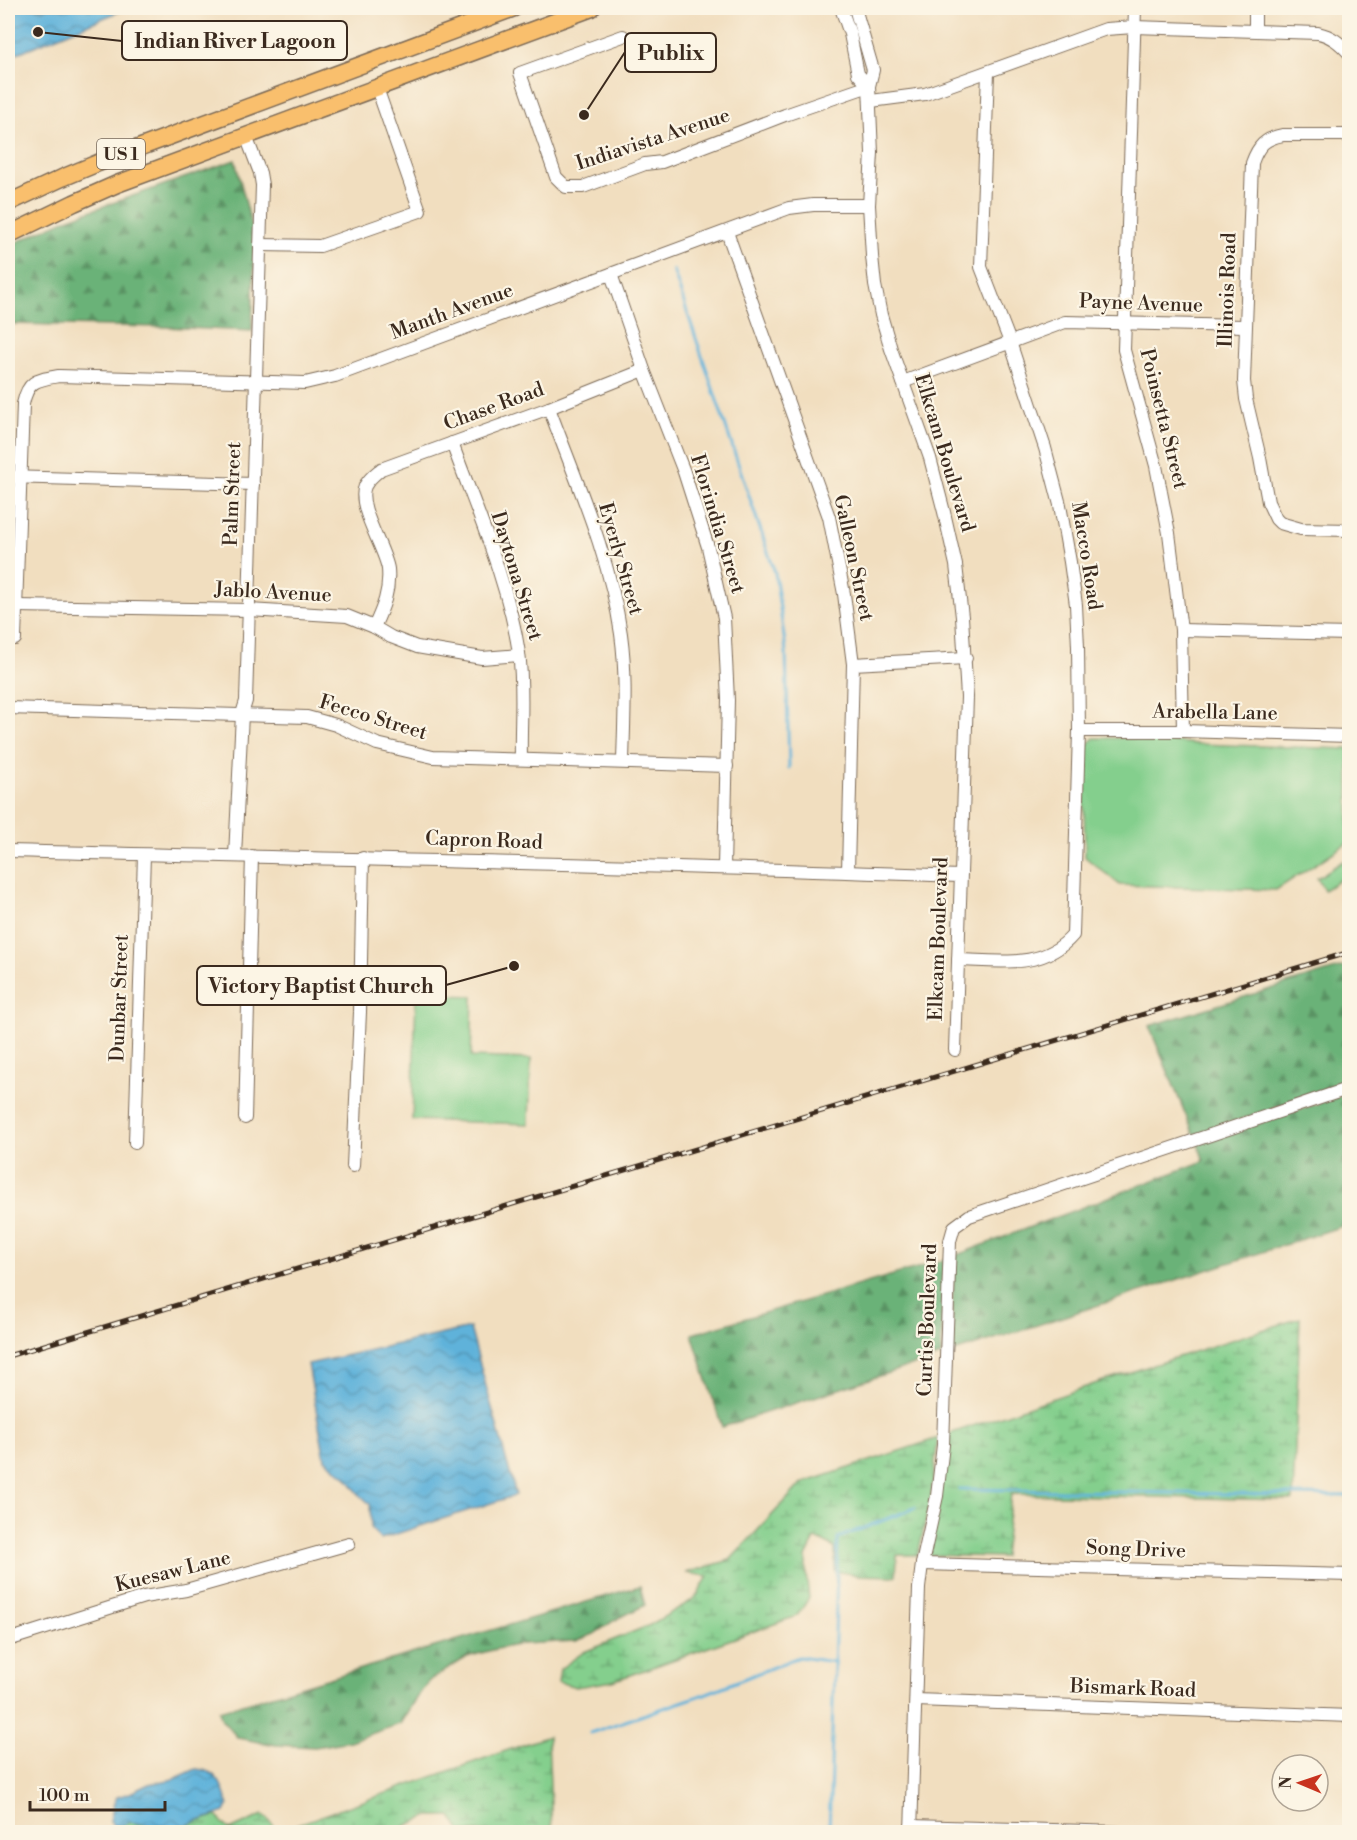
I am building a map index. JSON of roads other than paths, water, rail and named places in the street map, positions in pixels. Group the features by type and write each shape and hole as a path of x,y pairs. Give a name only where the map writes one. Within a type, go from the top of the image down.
{"main road":[{"name":"US 1","path":"8,203 98,163 514,8"},
{"name":"US 1","path":"8,235 74,202 117,184 592,8"}],"street":[{"name":"Elkcam Boulevard","path":"840,8 850,34 858,74 869,86"},
{"name":"Elkcam Boulevard","path":"855,8 873,70 869,86 872,153 869,205 875,285 881,315 930,458 944,512 956,565 966,658 967,697 955,1050"},
{"name":"Poinsetta Street","path":"1135,8 1124,350 1156,466 1169,533 1181,630 1183,731"},
{"path":"1255,8 1255,30"},
{"path":"871,101 925,94 1106,29 1134,27 1318,33 1330,36 1346,50"},
{"name":"Indiavista Avenue","path":"623,36 520,73 556,177 566,186 583,187 645,164 662,162 869,86"},
{"name":"Macco Road","path":"958,960 1022,962 1056,951 1073,935 1079,730 1078,647 1070,562 1060,505 1045,448 1010,342 981,267 988,72"},
{"path":"260,245 320,246 420,211 377,88"},
{"name":"Illinois Road","path":"1350,135 1283,135 1263,142 1256,151 1252,163 1244,381 1270,509 1280,523 1301,529 1350,530"},
{"name":"Palm Street","path":"235,856 242,714 246,701 260,245 261,179 246,136"},
{"name":"Manth Avenue","path":"14,477 26,390 35,381 59,376 305,382 335,376 789,208 813,205 869,205"},
{"name":"Galleon Street","path":"727,232 829,517 844,594 853,664 848,872"},
{"name":"Florindia Street","path":"611,274 644,370 684,472 708,547 724,618 728,700 724,867"},
{"name":"Payne Avenue","path":"903,382 1065,322 1245,327"},
{"name":"Chase Road","path":"374,627 383,608 389,585 388,566 364,500 364,488 370,478 381,469 549,408 644,370"},
{"path":"1350,373 1350,393"},
{"name":"Eyerly Street","path":"549,408 590,517 611,582 621,635 625,690 623,762"},
{"name":"Daytona Street","path":"452,443 511,613 519,655 523,700 521,759"},
{"path":"8,639 15,639 17,606 14,477 253,484"},
{"name":"Jablo Avenue","path":"17,606 249,610 347,616 417,647 482,657 519,655"},
{"path":"1181,630 1350,634"},
{"path":"853,664 966,658"},
{"name":"Fecco Street","path":"8,708 307,717 336,726 377,744 433,757 727,766"},
{"name":"Arabella Lane","path":"1079,730 1350,736"},
{"name":"Capron Road","path":"8,850 724,867 960,876"},
{"name":"Dunbar Street","path":"135,1143 144,855"},
{"path":"245,1118 252,856"},
{"path":"353,1166 360,1012 363,858"},
{"name":"Curtis Boulevard","path":"911,1829 922,1564 937,1496 943,1445 950,1241 954,1227 969,1215 1350,1088"},
{"name":"Kuesaw Lane","path":"8,1640 144,1597 186,1590 349,1544"},
{"name":"Song Drive","path":"922,1564 1350,1575"},
{"name":"Bismark Road","path":"916,1700 1350,1716"},
{"path":"911,1829 1121,1833"}],"water":[{"path":"8,8 128,8 8,57"},
{"path":"470,1328 516,1495 381,1539 371,1529 370,1504 346,1477 325,1459 308,1364"},
{"path":"196,1769 210,1773 219,1781 228,1806 225,1812 181,1827 167,1828 129,1822 117,1828 110,1821 117,1797 149,1784 174,1779"}],"waterway":[{"path":"673,270 775,573 786,651 789,768"},
{"path":"959,1489 1349,1496"},
{"path":"829,1832 838,1538 915,1508"},
{"path":"590,1733 702,1695 799,1657 834,1662"}],"railway":[{"path":"8,1356 1350,952"}],"place":[{"name":"Indian River Lagoon","path":"38,32"},
{"name":"Publix","path":"584,115"},
{"name":"Victory Baptist Church","path":"514,966"}]}
